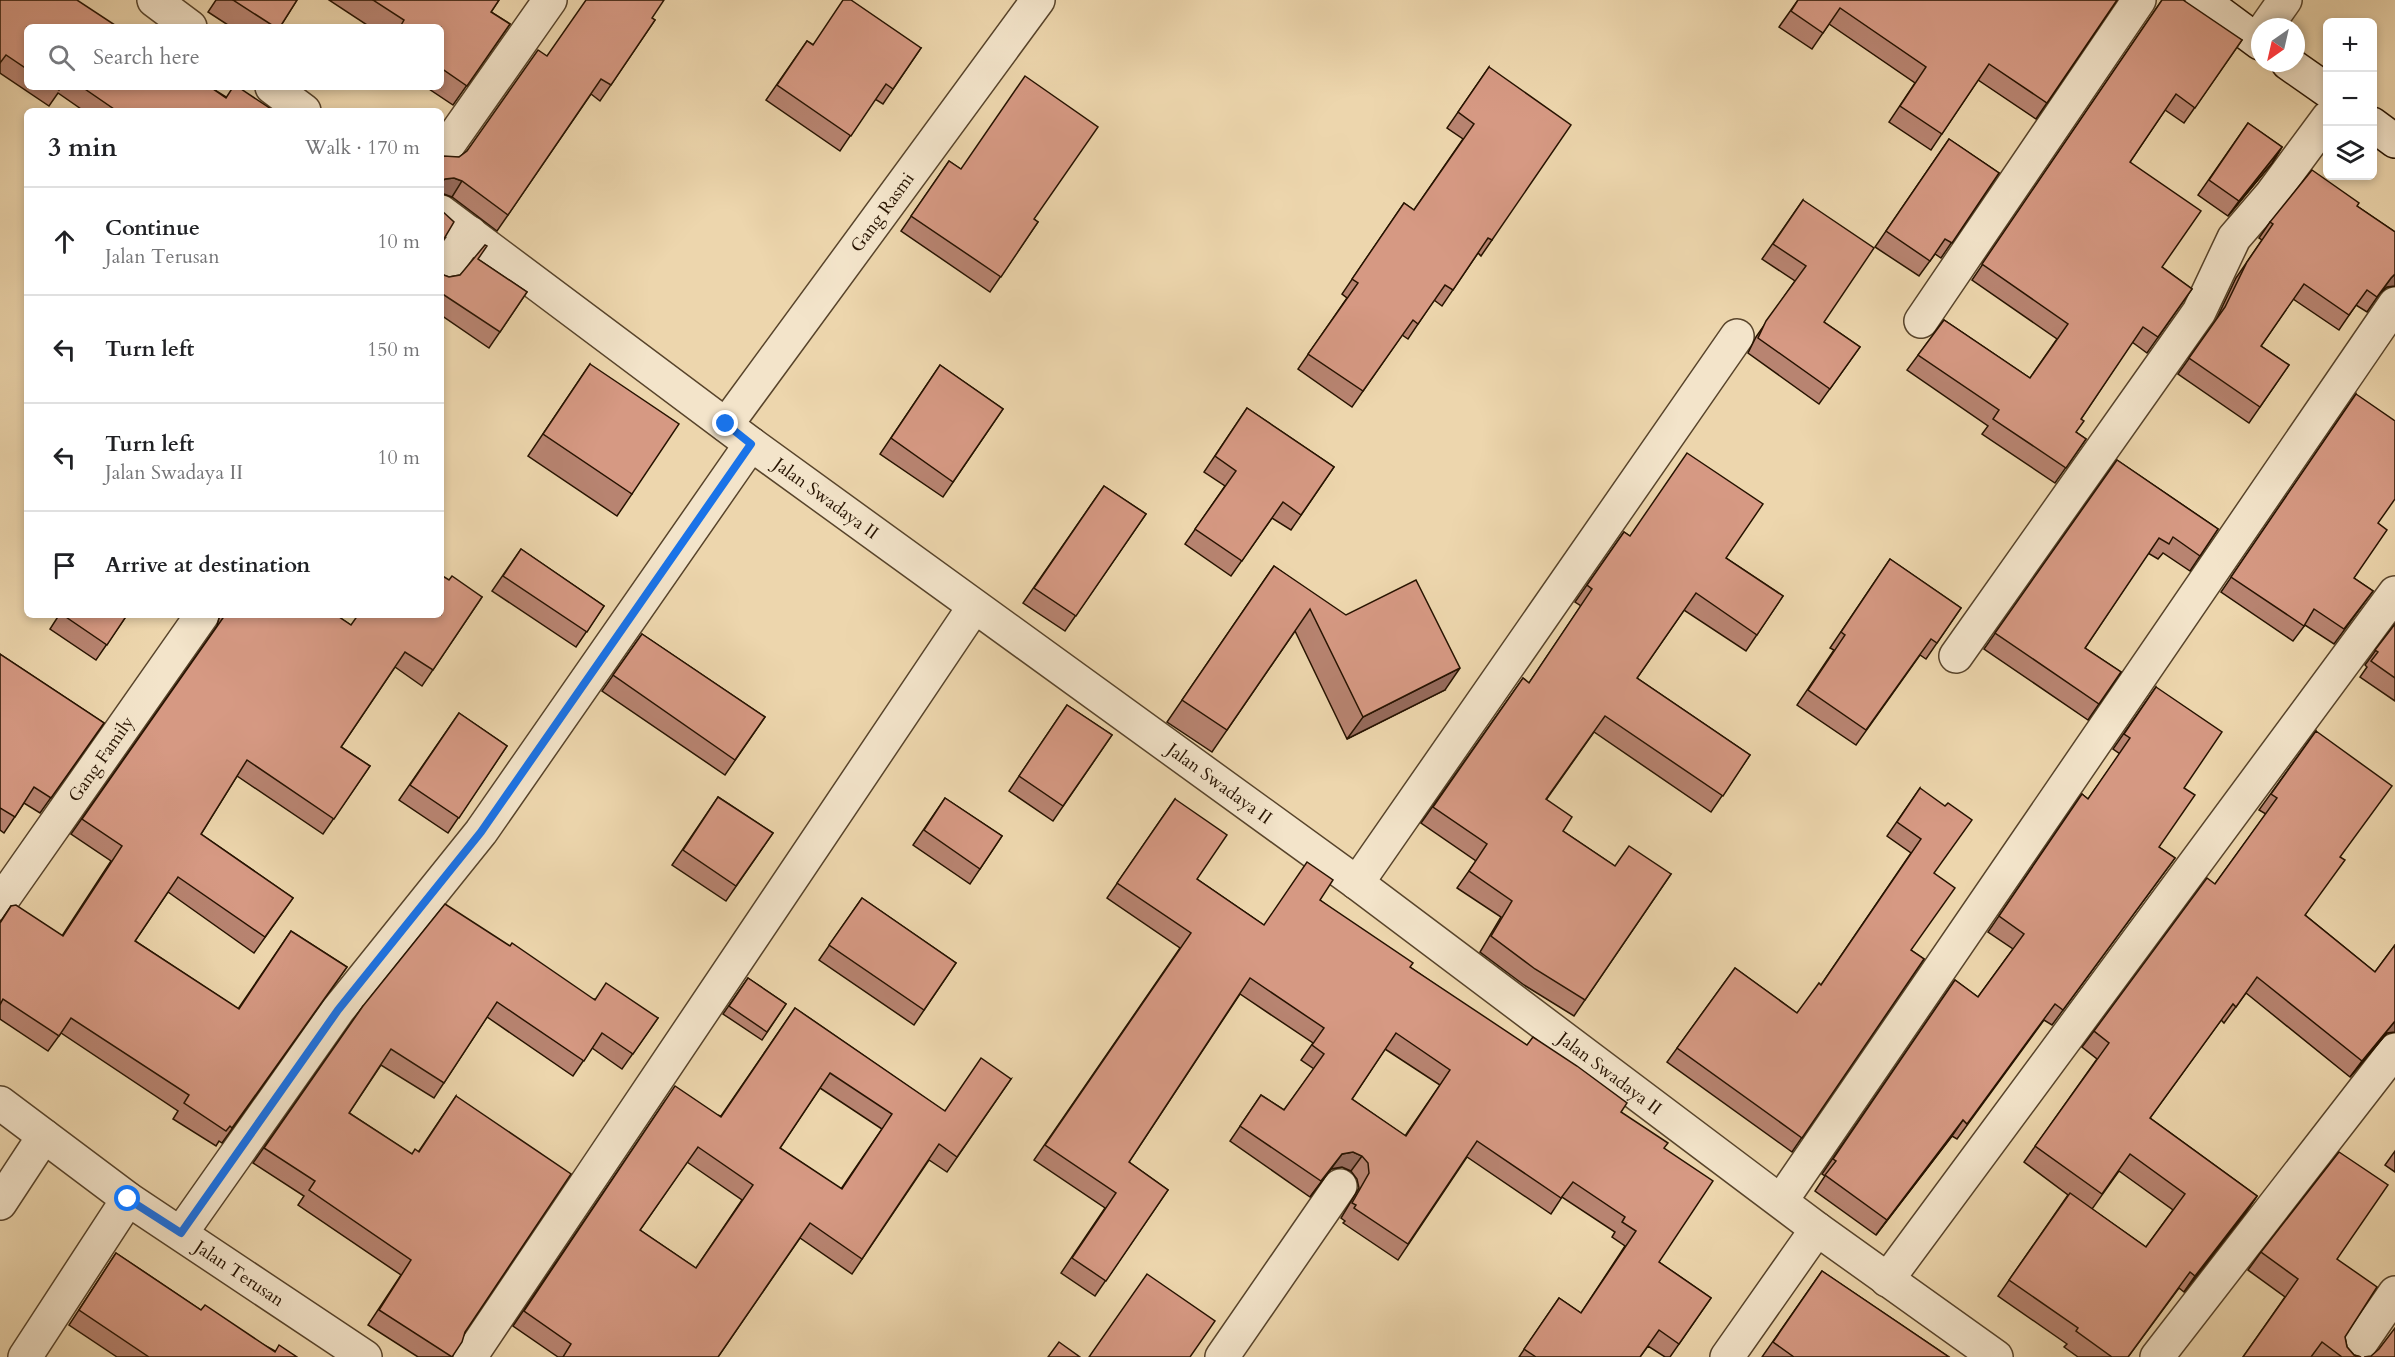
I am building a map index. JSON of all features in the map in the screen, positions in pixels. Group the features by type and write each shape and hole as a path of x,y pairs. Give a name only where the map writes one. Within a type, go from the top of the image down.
{"street":[{"path":"444,151 550,0"},
{"name":"Gang Rasmi","path":"181,1233 338,1010 481,832 739,434 1038,0"},
{"path":"1921,321 2139,0"},
{"path":"2202,0 2251,31"},
{"path":"2273,18 2285,0"},
{"path":"2301,72 2323,88"},
{"path":"276,90 300,108"},
{"path":"1956,656 2193,320 2234,238 2271,195 2323,125"},
{"path":"2376,126 2395,141"},
{"name":"Jalan Swadaya II","path":"444,214 974,607 1357,883 1887,1281 1996,1357"},
{"path":"444,270 470,233"},
{"path":"1781,1201 2395,304"},
{"path":"1357,883 1737,336"},
{"path":"1887,1281 2395,593"},
{"path":"470,1357 974,607"},
{"name":"Gang Family","path":"0,903 200,618"},
{"path":"2157,1357 2395,1050"},
{"name":"Jalan Terusan","path":"0,1103 128,1199 365,1357"},
{"path":"0,1203 44,1136"},
{"path":"1222,1357 1340,1186"},
{"path":"25,1357 128,1199"},
{"path":"1727,1357 1817,1229"},
{"path":"2351,1357 2395,1293"}],"building":[{"path":"0,0 77,0 113,24 24,24 24,67 6,55 0,63"},
{"path":"233,0 297,0 282,24 270,24"},
{"path":"373,0 499,0 491,12 510,24 467,86 444,70 444,24 402,24 404,20"},
{"path":"586,0 664,0 652,18 655,20 611,85 601,79 508,215 462,181 454,178 444,180 444,156 459,157 467,151 538,50 547,56"},
{"path":"843,0 851,0 921,48 893,89 886,84 851,136 777,85 807,41 813,45"},
{"path":"1798,0 2117,0 2047,103 1989,64 1942,134 1900,106 1926,67 1840,8 1823,33 1791,11"},
{"path":"2162,0 2183,0 2242,40 2195,108 2176,94 2130,162 2201,211 2162,267 2192,289 2158,337 2143,327 2081,419 2084,421 2076,432 2086,439 2066,468 1993,419 1999,410 1918,355 1944,320 2030,378 2068,324 1982,264"},
{"path":"1489,67 1571,125 1492,240 1488,238 1453,290 1445,285 1418,324 1413,320 1363,391 1308,354 1358,283 1352,279 1404,203 1414,210 1474,124 1458,112"},
{"path":"1025,76 1098,127 1034,219 1038,222 1001,277 911,216 949,161 961,169"},
{"path":"86,90 214,90 226,98 231,90 242,90 270,108 113,108"},
{"path":"2248,123 2282,147 2239,201 2209,180"},
{"path":"1949,139 1999,173 1952,243 1945,239 1930,261 1886,231"},
{"path":"2312,170 2323,180 2359,203 2357,206 2395,232 2395,274 2377,297 2367,290 2349,315 2304,284 2261,346 2289,365 2260,407 2189,358 2225,307 2247,262 2273,224 2270,222"},
{"path":"1803,200 1874,248 1824,322 1860,347 1830,389 1758,338 1766,321 1806,266 1773,244"},
{"path":"444,213 454,222 444,239"},
{"path":"485,245 487,246 478,259 527,292 500,332 444,295 444,275 449,277 460,275"},
{"path":"590,364 679,424 632,494 543,434"},
{"path":"940,365 1003,409 953,482 891,438"},
{"path":"2356,394 2395,421 2395,499 2378,523 2387,530 2354,578 2373,591 2344,629 2314,609 2304,626 2231,577"},
{"path":"1247,408 1334,467 1301,515 1283,502 1242,561 1195,529 1236,471 1215,456"},
{"path":"1687,453 1763,504 1726,558 1783,596 1757,635 1696,593 1637,678 1750,755 1723,796 1605,716 1546,799 1572,817 1563,831 1615,866 1629,846 1671,874 1585,1000 1535,969 1491,936 1512,901 1469,871 1487,844 1433,807 1523,678 1529,683 1592,589 1587,585 1624,532 1630,536"},
{"path":"2117,460 2218,529 2200,556 2173,537 2169,544 2159,538 2085,648 2121,672 2099,704 1995,633"},
{"path":"1104,486 1146,514 1076,616 1034,588"},
{"path":"521,549 604,606 587,632 503,576"},
{"path":"1890,559 1961,608 1937,643 1931,639 1866,730 1808,690 1845,635 1841,632"},
{"path":"1274,566 1346,615 1416,580 1460,668 1363,717 1310,609 1227,730 1182,700"},
{"path":"452,576 482,597 433,670 405,652 341,747 370,766 334,819 247,760 201,834 293,898 265,937 178,877 135,941 239,1009 291,931 347,967 232,1128 230,1126 226,1131 184,1103 189,1095 71,1018 59,1036 3,999 0,1005 0,923 11,906 16,905 63,936 122,846 82,819 223,618 340,618 351,625 356,618 444,618 444,577 449,580"},
{"path":"67,618 125,618 107,645"},
{"path":"2395,624 2395,678 2371,661 2378,652 2375,650"},
{"path":"642,634 765,717 735,760 613,675"},
{"path":"0,654 104,723 51,798 34,787 15,817 0,808"},
{"path":"2156,687 2222,732 2184,788 2195,795 2159,847 2175,858 2063,1010 2055,1004 1967,1124 1963,1120 1887,1220 1825,1175 1836,1161 1833,1159 1955,980 1978,997 2024,934 1999,916 2082,794 2088,799 2130,738 2124,734"},
{"path":"1067,705 1112,735 1063,806 1019,776"},
{"path":"459,713 507,746 459,818 410,785"},
{"path":"2316,731 2392,786 2340,857 2345,860 2305,915 2375,972 2395,945 2395,1021 2362,1061 2257,977 2236,1007 2233,1004 2150,1118 2257,1196 2195,1276 2190,1272 2128,1357 2112,1357 2076,1331 2078,1328 2009,1280 2070,1193 2146,1247 2185,1194 2130,1154 2102,1194 2035,1146 2109,1043 2094,1031 2207,878 2215,884 2277,798 2271,794"},
{"path":"1920,788 1945,806 1948,803 1972,820 1934,873 1955,888 1911,950 1924,959 1802,1138 1677,1048 1735,968 1797,1013 1819,983 1821,985 1921,839 1897,822"},
{"path":"718,797 773,833 736,886 683,850"},
{"path":"945,798 1002,836 980,869 924,830"},
{"path":"1175,799 1227,835 1197,879 1264,925 1307,862 1333,880 1320,900 1413,963 1410,967 1527,1045 1533,1037 1627,1103 1621,1112 1668,1143 1664,1148 1713,1181 1659,1262 1711,1298 1679,1344 1659,1330 1640,1357 1536,1357 1524,1349 1559,1298 1581,1313 1636,1231 1622,1222 1625,1217 1573,1182 1561,1198 1477,1141 1408,1244 1354,1208 1356,1205 1352,1203 1369,1173 1368,1163 1362,1156 1353,1152 1342,1154 1321,1181 1240,1126 1261,1095 1284,1110 1324,1054 1312,1045 1324,1028 1250,978 1129,1162 1168,1190 1106,1281 1072,1258 1116,1193 1045,1145 1191,933 1117,883","holes":["1396,1033 1450,1070 1406,1136 1352,1099"]},
{"path":"862,898 956,963 924,1010 829,945"},
{"path":"445,904 510,946 512,943 595,1000 606,983 658,1018 633,1054 602,1033 584,1061 497,1002 444,1083 391,1049 349,1113 412,1154 415,1149 419,1152 456,1096 571,1174 465,1332 462,1342 452,1357 379,1310 411,1260 309,1190 315,1181 264,1148 363,1006"},
{"path":"748,978 786,1004 767,1032 729,1006"},
{"path":"795,1008 945,1111 981,1058 1011,1079 957,1157 939,1144 862,1259 810,1223 718,1357 563,1357 571,1344 524,1311 675,1086 721,1117","holes":["830,1073 892,1114 842,1189 780,1148","698,1147 753,1185 696,1268 640,1230"]},
{"path":"2339,1152 2388,1185 2337,1259 2377,1287 2345,1337 2347,1347 2354,1355 2361,1357 2342,1357 2322,1342 2311,1357 2243,1357 2298,1279 2261,1252"},
{"path":"116,1253 201,1310 205,1305 275,1352 279,1345 297,1357 149,1357 79,1310"},
{"path":"1822,1271 1949,1357 1794,1357 1773,1342"},
{"path":"1147,1274 1215,1321 1190,1357 1089,1357"},
{"path":"2395,1328 2395,1357 2364,1357 2371,1356 2379,1349"},
{"path":"1059,1342 1080,1357 1048,1357"}],"route":[{"path":"128,1199 181,1233 338,1010 481,832 751,444 726,424"}]}
